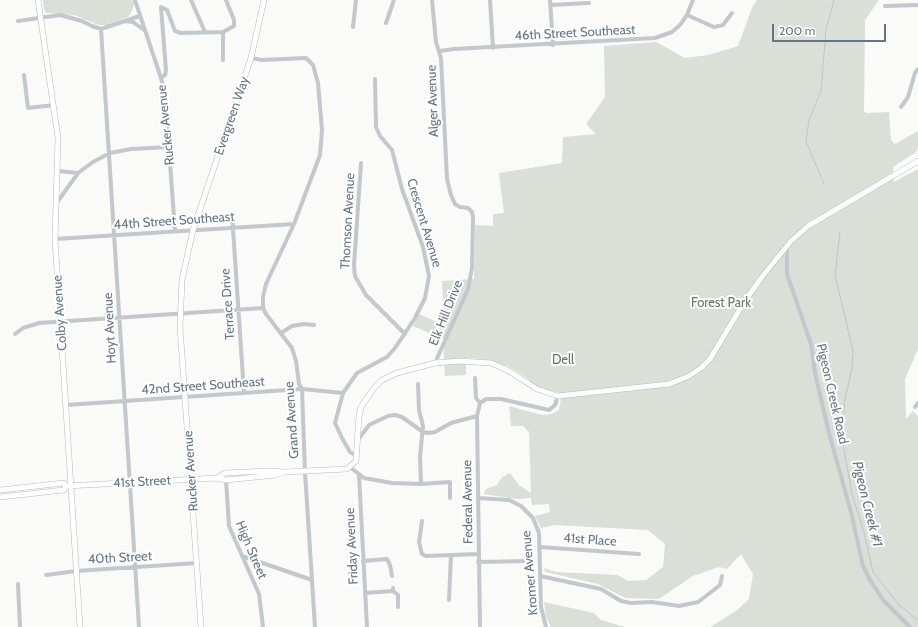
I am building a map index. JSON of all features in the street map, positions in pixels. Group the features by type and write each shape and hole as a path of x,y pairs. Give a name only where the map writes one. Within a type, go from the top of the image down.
{"main road":[{"name":"Colby Avenue","path":"38,0 58,138 55,239 66,406 68,486 80,627"},
{"name":"Evergreen Way","path":"193,230 252,58 264,0"},
{"path":"350,467 354,464 357,456 358,423 361,407 374,388 382,380 397,373 435,363 460,361 491,364 506,370 537,389 558,396 669,384 689,376 701,368 716,351 743,304 787,245 808,226 918,161"},
{"name":"Rucker Avenue","path":"193,230 182,280 180,314 201,627"},
{"name":"41st Street","path":"217,478 225,473 276,475 285,472 346,469 350,467"},
{"name":"41st Street","path":"0,490 64,483 68,486 217,478 226,480 250,475"},
{"name":"41st Street","path":"0,497 64,490 68,486"}],"street":[{"name":"Rucker Avenue","path":"135,0 161,78 167,112 175,231"},
{"path":"191,0 205,32"},
{"path":"161,78 165,75 166,70 161,7 167,10 175,31 181,33 223,32 234,26 234,20 226,0"},
{"path":"353,27 356,0"},
{"path":"386,23 394,0"},
{"name":"Alger Avenue","path":"432,0 436,42 440,51 447,180 450,195 455,204 472,212 472,268"},
{"path":"490,0 493,48"},
{"path":"550,0 553,45"},
{"name":"46th Street Southeast","path":"440,51 655,38 672,32 687,15 693,0"},
{"path":"885,6 917,5 916,0"},
{"path":"550,5 588,3"},
{"path":"687,15 714,27 723,25 732,13"},
{"path":"18,21 60,15 69,16 100,29 140,16"},
{"path":"123,21 133,22 145,32"},
{"name":"Hoyt Avenue","path":"100,29 110,153 124,402 139,627"},
{"path":"223,32 224,60"},
{"path":"15,334 23,328 39,323 263,308 263,297 266,284 309,188 321,152 320,99 318,78 313,65 306,58 262,60 252,58"},
{"path":"901,107 908,97 915,73 918,69"},
{"path":"24,75 28,108 54,105"},
{"name":"Crescent Avenue","path":"357,456 350,452 335,423 343,393 357,373 387,357 405,334 425,298 429,276 423,247 402,189 392,150 380,136 376,127 375,79"},
{"path":"55,204 78,173 93,162 110,153 170,147"},
{"name":"Thomson Avenue","path":"360,162 361,177 354,265 355,276 366,294 405,334"},
{"path":"58,171 78,173"},
{"name":"Terrace Drive","path":"232,214 244,393"},
{"name":"44th Street Southeast","path":"55,239 294,224"},
{"name":"Pigeon Creek Road","path":"787,245 787,274 811,344 815,373 829,432 864,566 870,580 884,601 910,627"},
{"name":"Elk Hill Drive","path":"435,363 468,289 472,268"},
{"name":"Grand Avenue","path":"263,308 292,348 296,361 299,384 302,389 305,472 315,627"},
{"path":"281,333 292,326 304,324 314,325"},
{"name":"Federal Avenue","path":"475,378 476,398 480,403 477,416 480,627"},
{"path":"418,384 419,410 423,432 420,442 421,484"},
{"name":"42nd Street Southeast","path":"66,406 302,389 343,393"},
{"path":"480,403 486,399 501,399 549,410 555,405 558,396"},
{"path":"357,443 369,425 388,416 395,415 402,417 423,432 435,432 451,423 477,416"},
{"path":"350,467 359,475 392,483 421,484 450,482 450,498"},
{"name":"Friday Avenue","path":"359,475 367,627"},
{"name":"High Street","path":"226,480 229,526 259,594 263,627"},
{"name":"Kromer Avenue","path":"478,498 509,500 521,506 533,518 539,533 541,607 546,627"},
{"path":"422,521 419,542 420,551 426,556 478,554"},
{"name":"41st Place","path":"540,547 639,554"},
{"path":"449,600 451,555"},
{"path":"242,556 312,580"},
{"path":"363,561 387,559 392,576"},
{"path":"478,562 528,560"},
{"name":"40th Street","path":"46,575 76,571 197,564"},
{"path":"540,576 601,589 621,601 631,603 652,602 679,606 698,602 712,593 720,585 722,576"},
{"path":"18,584 20,627"},
{"path":"365,593 393,589 398,595 398,607"}],"green space":[{"path":"43,0 133,0 134,4 128,17 108,25 99,25 74,15 47,13 44,10"},
{"name":"Forest Park","path":"757,0 879,0 865,20 864,111 866,113 889,112 891,140 895,144 918,131 918,148 916,152 893,167 894,182 918,169 918,349 905,379 906,419 913,411 918,416 918,627 710,627 736,611 749,599 753,574 741,554 727,569 719,567 693,576 659,599 625,598 598,584 545,572 544,568 556,572 617,575 628,581 646,580 663,567 665,544 648,530 555,525 541,528 535,516 550,512 549,504 532,505 531,498 516,499 484,494 486,489 497,485 502,477 510,473 519,485 531,493 529,432 523,426 511,426 509,406 542,415 552,414 559,410 561,398 560,393 537,388 527,378 506,365 505,366 481,359 466,358 466,375 445,376 443,339 413,326 419,314 444,325 442,281 474,279 475,225 493,226 493,214 504,213 499,173 562,163 563,137 596,134 586,124 605,97 604,46 656,42 685,58 708,55 738,46 752,8"},
{"path":"544,602 594,613 601,620 625,627 551,627 546,617"}],"waterway":[{"name":"Pigeon Creek #1","path":"824,184 806,141 809,120 821,91 826,29 834,0"},
{"name":"Pigeon Creek #1","path":"840,232 835,275 853,351 852,369 845,399 842,438 852,494 864,532 873,572 900,606 918,620"}],"park label":[{"name":"Dell","path":"563,360"}]}
